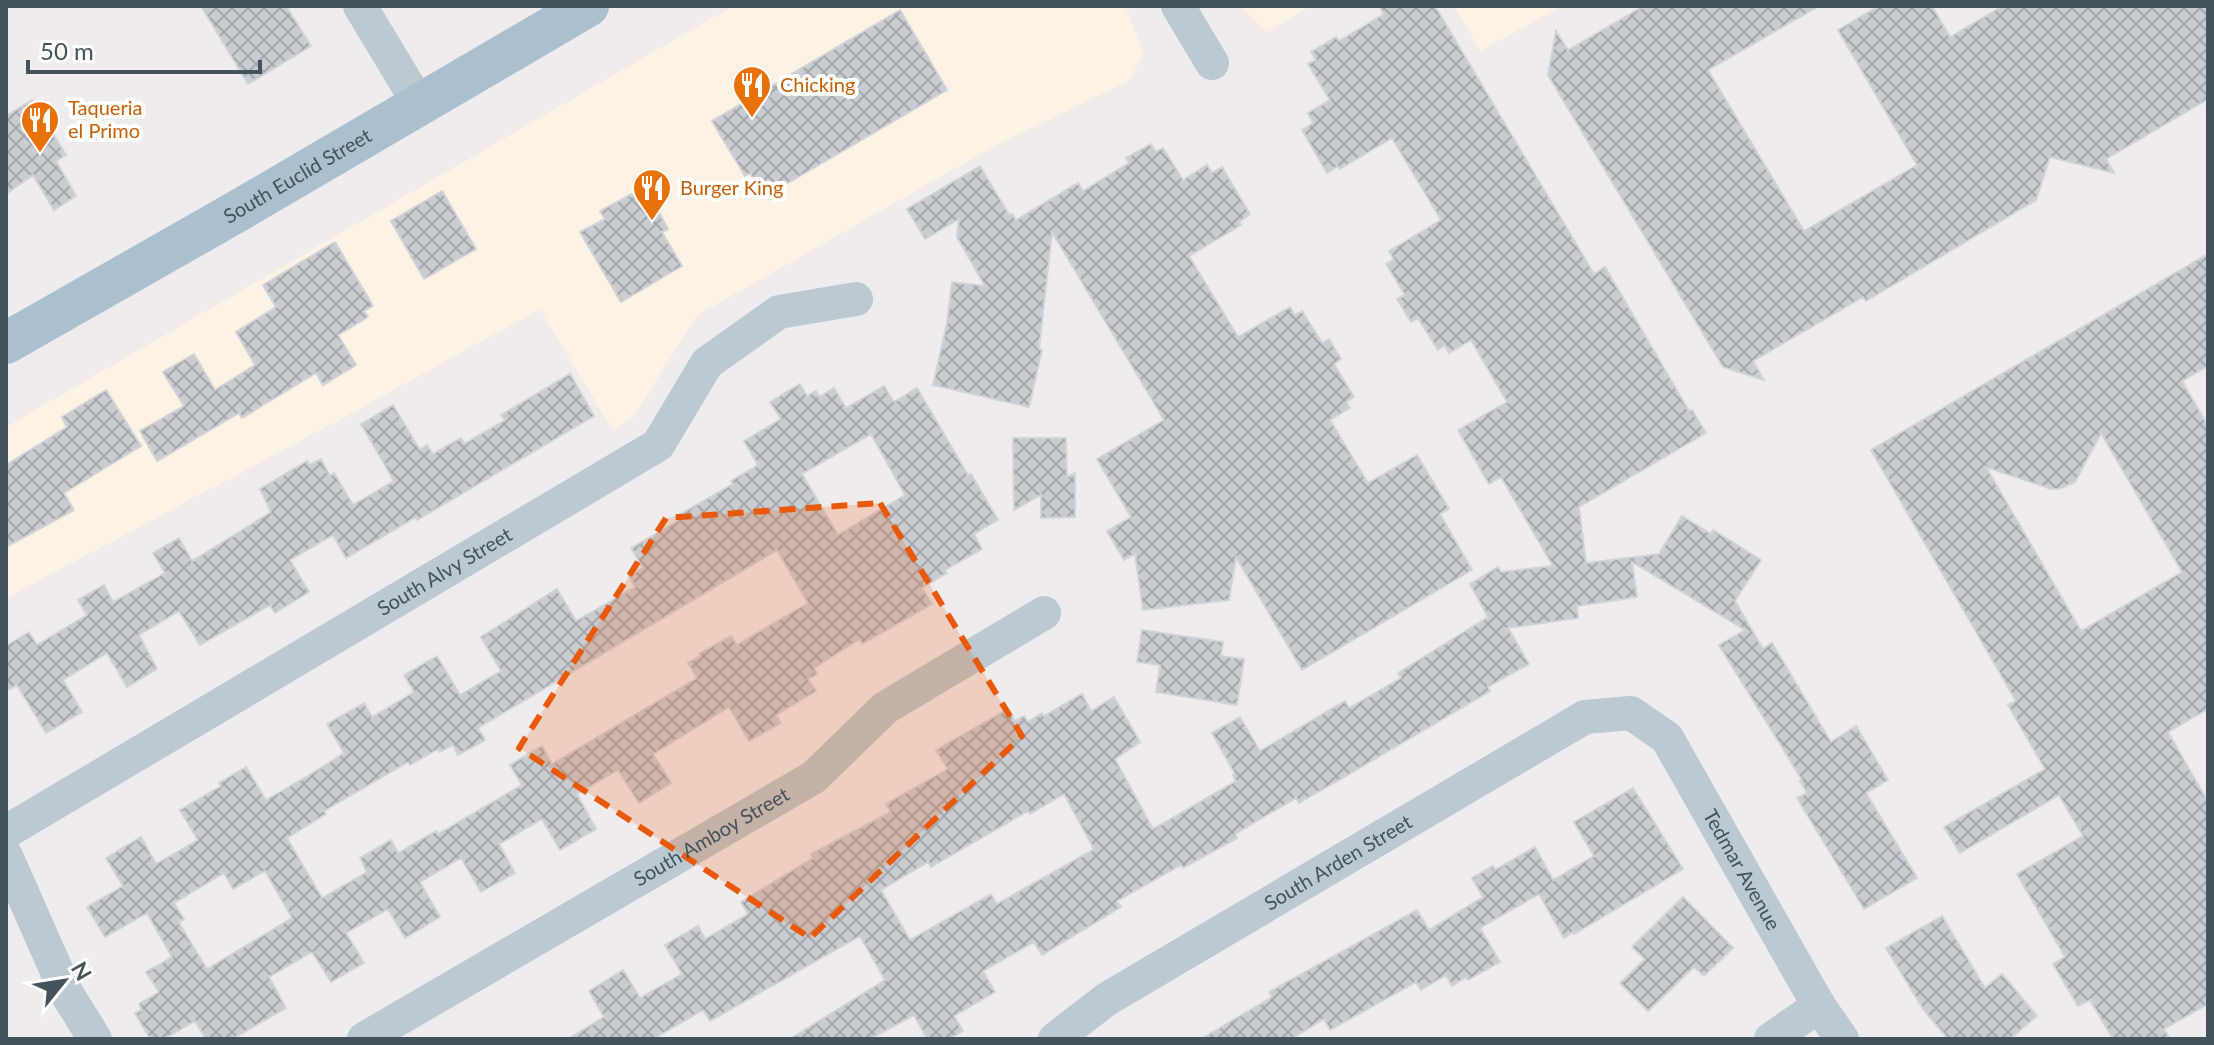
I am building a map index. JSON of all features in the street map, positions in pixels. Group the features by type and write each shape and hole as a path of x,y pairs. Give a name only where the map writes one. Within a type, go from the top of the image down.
{"main road":[{"name":"South Euclid Street","path":"6,343 588,6"}],"street":[{"path":"360,6 419,104"},
{"path":"1178,6 1212,63"},
{"name":"South Alvy Street","path":"6,832 658,445 707,363 779,312 856,299"},
{"name":"South Amboy Street","path":"364,1039 814,777 885,708 1044,613"},
{"name":"Tedmar Avenue","path":"1631,713 1667,738 1819,1006 1842,1039"},
{"name":"South Arden Street","path":"1055,1039 1107,999 1585,717 1631,713"},
{"path":"6,856 67,994 95,1039"},
{"path":"1771,1039 1819,1006"}],"highlighted area":[{"path":"880,503 1022,736 810,938 519,748 666,518"}],"shaded area":[{"path":"733,6 1125,6 1144,54 1128,81 991,148 696,316 633,418 613,430 540,309 6,598 6,427"},
{"path":"1240,6 1312,6 1266,32"},
{"path":"1454,6 1561,6 1481,51"}],"building":[{"path":"201,6 286,6 311,46 248,84"},
{"path":"1379,6 1435,6 1594,274 1605,267 1689,411 1692,410 1706,433 1579,507 1586,563 1659,554 1682,516 1711,534 1713,530 1761,560 1735,601 1763,649 1772,643 1831,742 1856,726 1888,780 1866,793 1917,878 1864,909 1797,798 1807,793 1802,780 1719,645 1745,630 1632,562 1637,597 1577,606 1578,618 1508,628 1529,664 1488,687 1490,691 1299,803 1296,798 1235,834 1237,838 1214,851 1183,868 1181,865 1117,901 1121,907 1042,955 1034,942 983,971 995,992 954,1016 963,1031 949,1039 927,1039 914,1015 870,1039 790,1039 885,980 860,936 710,1021 703,1010 653,1039 568,1039 604,1017 589,991 623,970 640,998 682,974 665,945 698,926 705,939 748,914 741,902 813,858 811,854 891,812 886,804 948,769 936,750 1008,709 1015,721 1024,716 1028,722 1082,694 1091,711 1114,697 1140,742 1115,759 1153,829 1236,781 1212,733 1240,717 1260,751 1345,701 1349,708 1401,678 1398,673 1488,617 1470,584 1498,567 1501,572 1553,566 1501,477 1489,484 1458,430 1507,402 1471,340 1449,353 1445,345 1438,350 1418,318 1411,322 1397,299 1405,295 1386,264 1394,260 1389,251 1441,220 1392,138 1340,169 1338,166 1327,173 1302,130 1313,123 1308,113 1330,100 1308,64 1316,60 1311,52 1336,37 1339,41 1384,14","holes":["1064,794 1094,849 997,904 991,894 910,940 881,890 928,862 931,867 1028,811 1030,814"]},
{"path":"1644,6 1819,6 1708,70 1804,231 1917,165 1838,30 1879,6 1932,6 1950,37 2003,6 2208,6 2208,99 2106,159 2114,173 2050,157 2036,200 1866,301 1863,297 1753,361 1764,380 1723,367 1548,75 1556,31 1568,50"},
{"path":"900,10 947,90 776,190 758,186 750,173 745,176 712,121"},
{"name":"Taqueria el Primo","path":"32,100 66,155 56,161 76,196 54,210 33,175 6,194 6,116"},
{"path":"1151,144 1156,152 1163,148 1183,180 1207,165 1212,173 1222,167 1250,214 1239,222 1241,225 1189,256 1238,337 1290,307 1295,315 1302,311 1322,343 1329,339 1341,359 1334,364 1354,397 1346,402 1350,408 1330,420 1368,483 1417,455 1449,509 1440,514 1472,570 1302,670 1236,557 1229,600 1143,610 1135,554 1124,560 1107,531 1131,517 1097,459 1164,420 1052,232 1039,349 1042,350 1029,407 933,385 947,323 952,282 985,286 957,237 959,219 925,239 907,209 980,166 1010,216 1012,214 1016,220 1078,183 1083,191 1129,163 1126,158"},
{"path":"442,191 476,249 424,279 391,221"},
{"path":"635,192 650,211 656,207 668,229 662,232 682,266 621,302 580,232 605,219 600,211"},
{"path":"335,242 373,306 364,311 368,317 338,335 356,365 323,385 316,373 242,418 239,413 157,461 140,431 184,406 163,372 194,354 215,390 255,365 236,332 276,307 263,285"},
{"path":"2208,254 2208,366 2182,381 2208,426 2208,709 2168,732 2208,802 2208,1004 2164,1029 2170,1039 2113,1039 2090,1000 2078,1006 2053,964 2065,957 2017,874 2083,836 2059,795 1960,853 1944,827 2045,769 2008,705 2016,701 1871,450","holes":["2101,433 2182,572 2081,631 1986,467 2059,489 2075,482"]},
{"path":"570,374 594,416 346,558 333,535 290,560 309,592 275,613 270,605 200,645 179,611 139,635 157,669 127,687 107,653 63,680 82,712 46,733 17,685 6,691 6,646 29,632 37,645 87,615 78,600 104,585 113,602 165,573 153,553 179,538 192,561 236,534 271,512 260,489 307,461 310,465 321,459 330,476 334,473 353,505 394,481 361,424 393,405 420,450 427,445 433,454 461,438 464,444 505,420 501,415"},
{"path":"800,384 807,396 816,391 819,397 834,388 846,408 884,386 894,402 917,388 998,520 974,534 982,549 945,570 947,573 922,588 932,604 862,644 860,639 814,668 817,674 808,679 816,691 776,715 781,723 749,741 729,707 653,754 671,783 639,803 618,770 577,794 596,829 560,850 542,819 499,844 515,873 481,892 461,858 420,882 440,917 405,938 388,909 346,933 364,963 331,982 312,952 269,977 286,1008 232,1039 206,1039 195,1021 164,1039 150,1039 135,1013 142,1010 139,1004 159,992 146,972 172,957 147,913 105,937 87,907 123,886 106,858 141,837 156,864 198,840 180,810 246,767 266,800 311,774 344,753 327,724 364,703 372,717 414,692 404,675 437,656 460,695 501,671 481,637 557,589 576,621 635,587 629,576 643,568 631,548 678,521 675,517 733,484 731,481 758,465 744,441 781,419 770,402","holes":["871,434 905,495 838,535 802,474","777,550 808,603 737,645 731,636 699,654 688,663 697,678 552,764 542,746 510,765 522,785 438,834 436,831 398,853 391,840 360,858 367,872 322,898 287,838 326,814 324,811 408,762 410,765 438,749 440,752 453,745 458,755 485,740 478,728","265,871 292,918 207,969 179,923 184,919 174,903 224,873 233,889"]},
{"path":"106,390 141,446 64,493 74,510 6,547 6,465 67,427 62,417"},
{"path":"1013,438 1066,438 1067,477 1075,473 1075,517 1041,518 1041,495 1014,510"},
{"path":"1142,630 1223,642 1221,656 1244,659 1237,705 1156,692 1160,665 1137,662"},
{"path":"1633,788 1683,869 1574,934 1564,938 1539,894 1480,928 1500,962 1468,980 1466,977 1452,986 1446,975 1421,990 1416,982 1330,1030 1324,1019 1291,1039 1201,1039 1272,997 1269,992 1417,910 1429,930 1483,897 1472,878 1493,866 1495,870 1535,847 1553,880 1594,856 1574,822"},
{"path":"1683,897 1733,948 1704,976 1694,967 1648,1011 1620,983 1645,959 1632,947"},
{"path":"1942,916 1985,988 2002,974 2037,1016 2010,1039 1948,1039 1923,1009 1886,948"}],"place":[{"name":"Chicking","path":"752,119"},
{"name":"Taqueria el Primo","path":"40,154"},
{"name":"Burger King","path":"652,222"}]}
